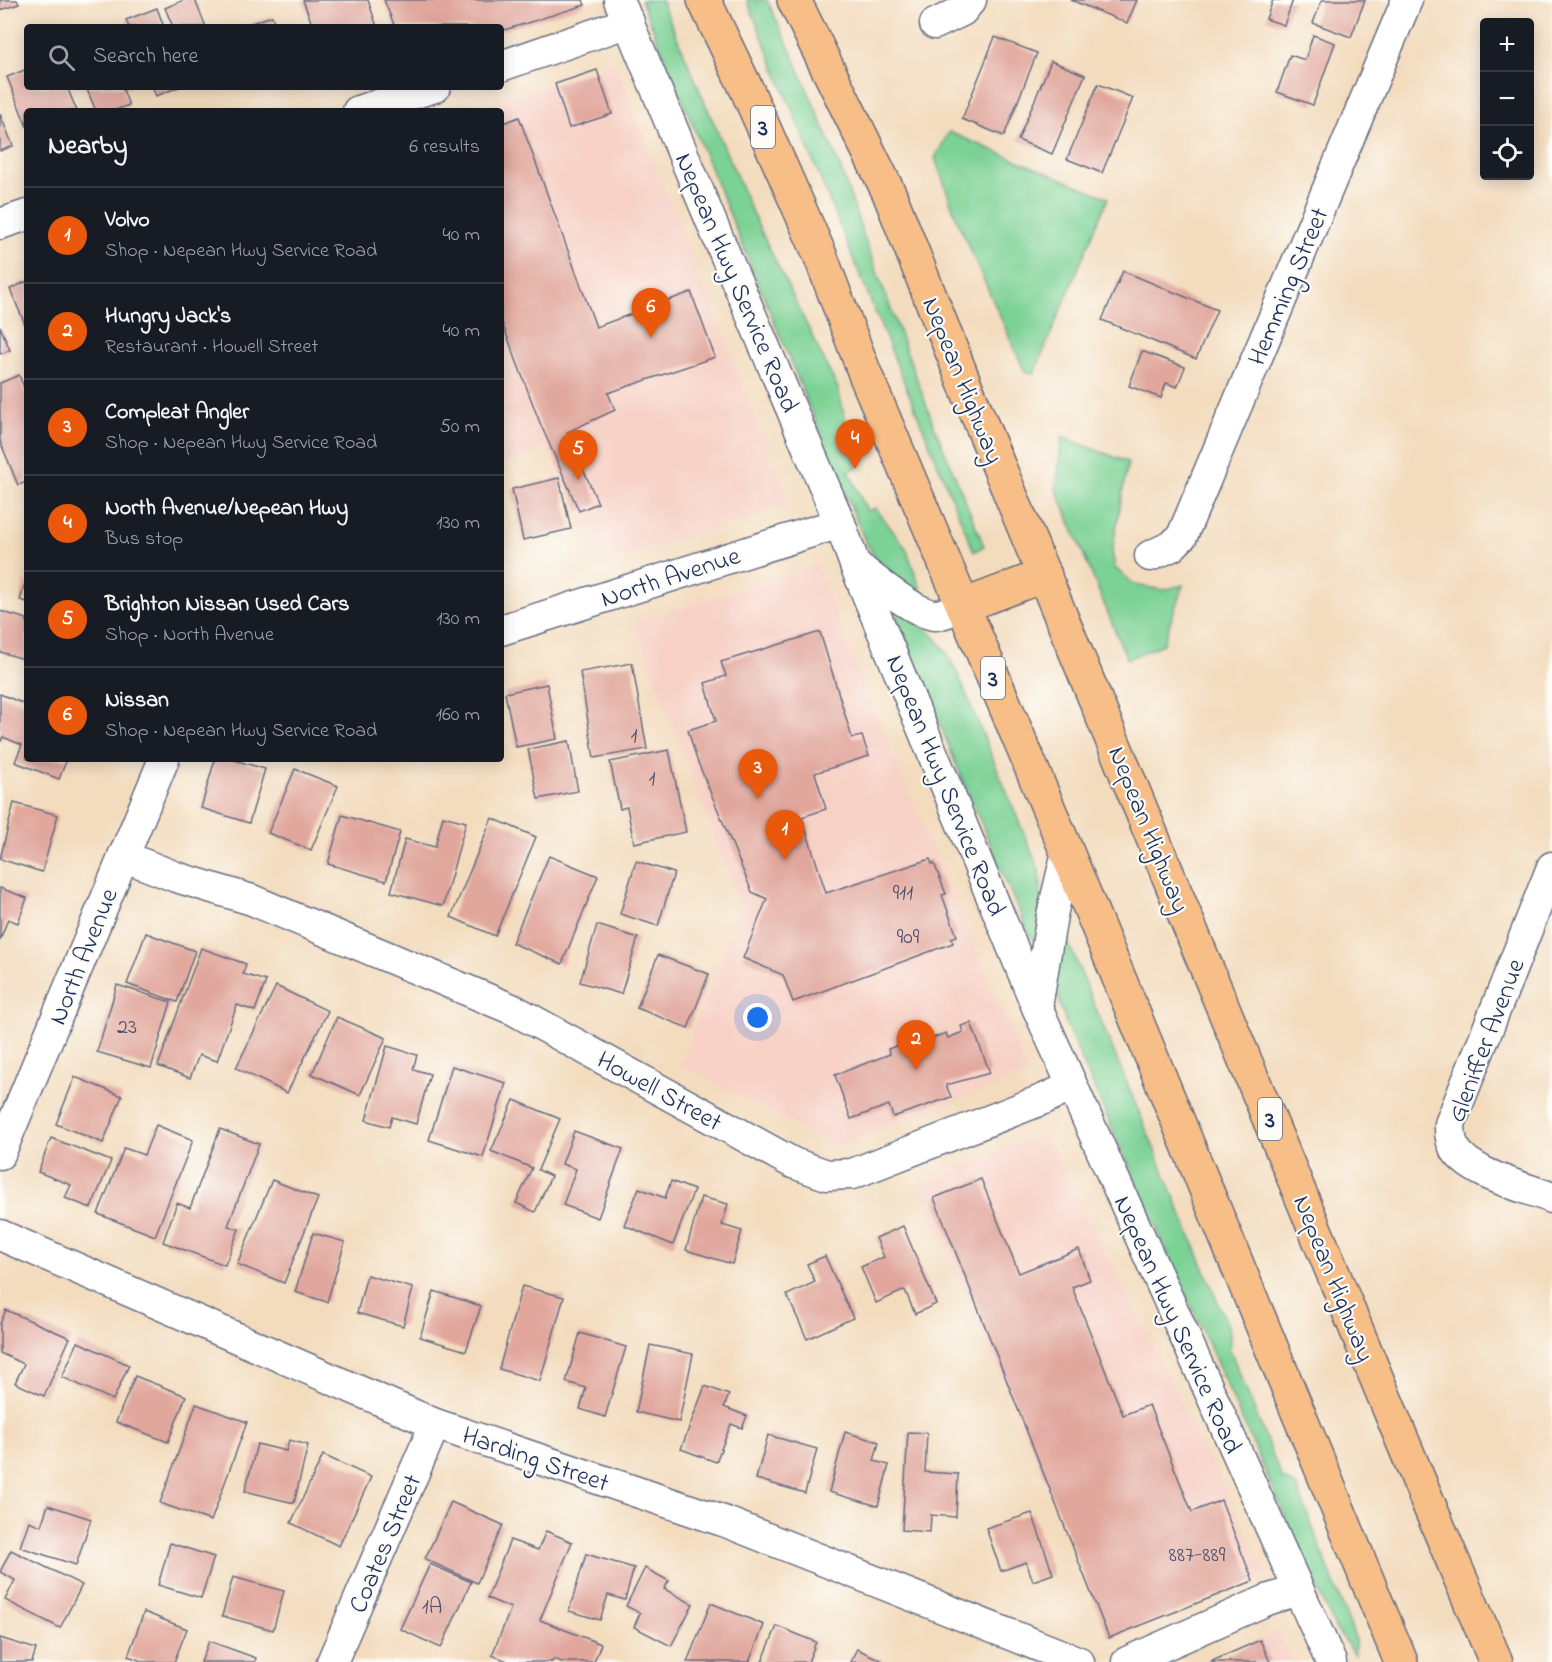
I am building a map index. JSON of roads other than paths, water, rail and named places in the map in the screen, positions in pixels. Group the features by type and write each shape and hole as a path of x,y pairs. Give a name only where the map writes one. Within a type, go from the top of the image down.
{"highway":[{"name":"3","path":"704,0 747,90 820,255 865,374 1067,852 1401,1662"},
{"name":"Nepean Highway","path":"794,0 889,193 968,392 1427,1501 1496,1662"},
{"path":"963,606 1045,574"}],"street":[{"path":"935,24 962,11 971,0"},
{"name":"Hemming Street","path":"1150,556 1172,546 1182,536 1407,0"},
{"path":"504,65 624,11"},
{"name":"Nepean Hwy Service Road","path":"624,11 840,523 855,565 1037,1007 1326,1652 1344,1662"},
{"path":"368,108 425,90"},
{"path":"0,224 24,216"},
{"name":"North Avenue","path":"504,629 840,523"},
{"path":"855,565 925,613 937,615 963,606"},
{"name":"North Avenue","path":"0,1154 163,762"},
{"name":"Howell Street","path":"127,847 184,861 252,900 514,1010 793,1163 827,1175 852,1174 1072,1086"},
{"path":"1037,1007 1052,915 1067,852"},
{"name":"Gleniffer Avenue","path":"1552,867 1451,1118 1450,1134 1454,1147 1467,1161 1484,1172 1552,1198"},
{"name":"Harding Street","path":"0,1235 435,1424 726,1522 1079,1662"},
{"name":"Coates Street","path":"332,1662 435,1424"},
{"path":"1127,1662 1267,1600 1298,1590"}],"place":[{"name":"Nissan","path":"651,338"},
{"name":"North Avenue/Nepean Hwy","path":"855,469"},
{"name":"Brighton Nissan Used Cars","path":"578,480"},
{"name":"Compleat Angler","path":"758,799"},
{"name":"Volvo","path":"785,860"},
{"name":"Hungry Jack's","path":"916,1070"}]}
